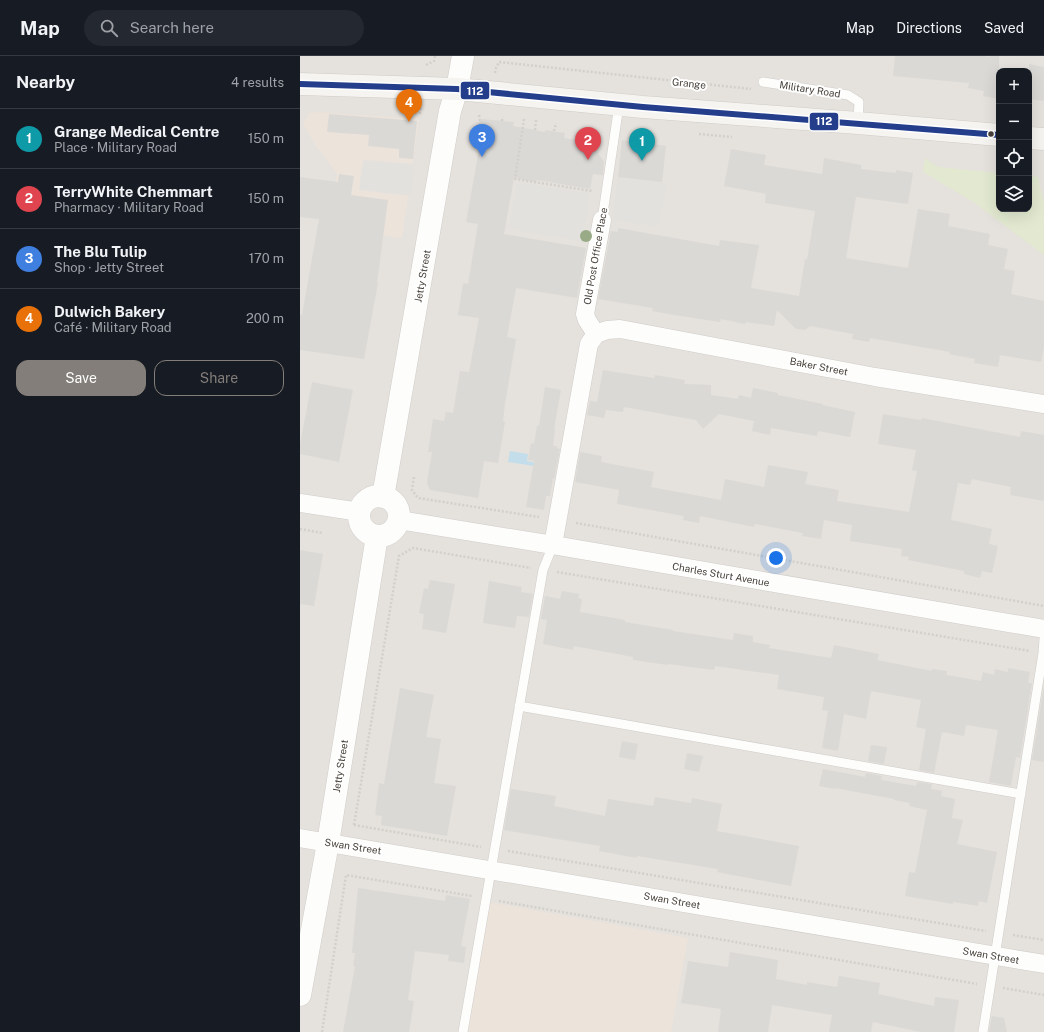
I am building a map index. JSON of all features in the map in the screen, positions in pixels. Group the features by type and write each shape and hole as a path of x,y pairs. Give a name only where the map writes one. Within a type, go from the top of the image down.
{"main road":[{"path":"300,84 457,89 619,105 996,135"},
{"path":"1032,138 1044,139"}],"street":[{"name":"Jetty Street","path":"383,497 450,111 457,89 463,56"},
{"name":"Old Post Office Place","path":"596,334 585,314 602,220"},
{"name":"Baker Street","path":"596,334 607,330 620,329 875,377 1044,404"},
{"path":"553,545 589,344 596,334"},
{"path":"383,497 394,503 399,514 399,520 393,530 383,536 377,536 371,534 362,525 359,519 360,512 362,506 371,498 383,497"},
{"path":"300,504 360,512"},
{"name":"Charles Sturt Avenue","path":"399,520 1044,629"},
{"name":"Jetty Street","path":"300,995 328,843 377,536"},
{"name":"Swan Street","path":"300,838 1044,964"}],"lane":[{"name":"Military Road","path":"763,82 848,95 858,102 858,123"},
{"name":"Old Post Office Place","path":"602,220 619,105"},
{"path":"463,1032 543,570 553,545"},
{"path":"983,1032 1044,639"},
{"path":"519,706 1021,794"}],"path":[{"path":"426,65 434,61 435,56"},
{"name":"Grange","path":"496,68 499,62 757,90"},
{"path":"420,114 421,107"},
{"path":"479,115 480,121"},
{"path":"502,121 503,117"},
{"path":"524,119 515,180 592,192 593,184"},
{"path":"535,130 536,120"},
{"path":"554,131 556,123"},
{"path":"641,128 644,134 642,143"},
{"path":"601,140 602,133"},
{"path":"414,477 412,490 418,498 558,520 1044,606"},
{"path":"300,529 323,533"},
{"path":"1043,653 413,548 399,556 354,825 1044,940"},
{"path":"322,1032 346,875 1044,995"}],"shaded area":[{"path":"300,56 1044,56 1044,1032 300,1032"},
{"path":"317,112 419,119 402,238 330,228 337,173 315,145 303,123 309,113"},
{"path":"363,160 415,164 411,196 359,190"},
{"path":"618,177 667,183 659,227 613,220"},
{"path":"517,182 590,194 582,241 509,229"},
{"path":"488,902 688,938 671,1032 465,1031"}],"green space":[{"path":"925,158 938,167 996,173 996,212 1032,212 1032,176 1038,177 1044,203 1044,255 975,203 923,172"}],"water":[{"path":"510,451 528,454 527,461 542,464 541,467 508,462"}],"building":[{"path":"895,56 999,56 999,68 996,68 996,98 983,96 984,91 968,88 969,83 893,76"},
{"path":"1029,64 1044,67 1044,101 1032,99 1032,68 1029,68"},
{"path":"329,114 417,121 413,159 399,158 399,149 368,146 369,135 327,132"},
{"path":"482,119 514,122 513,126 545,132 545,130 565,133 564,138 590,142 604,162 603,175 593,174 590,189 537,180 536,182 514,178 504,234 586,248 577,298 516,288 507,337 516,339 505,404 503,421 505,422 498,463 484,461 478,498 430,490 427,483 432,452 428,452 433,419 444,421 446,412 453,413 460,371 469,372 479,318 458,315 463,283 468,284 478,224 466,222 481,138 475,138 478,124"},
{"path":"622,140 666,146 662,182 618,177"},
{"path":"731,149 766,155 764,165 822,174 824,158 861,165 861,169 896,173 896,170 913,173 908,204 856,197 846,258 908,268 918,209 950,214 948,226 990,234 988,245 1008,249 1004,269 1015,271 1011,294 1044,301 1044,347 1041,362 1000,355 998,367 974,363 975,359 949,354 950,352 870,338 869,342 852,339 853,334 810,326 805,330 796,329 777,310 774,326 746,322 745,324 721,319 720,322 674,315 652,311 653,308 598,299 611,231 618,232 618,228 719,246 720,240 759,245 751,288 799,296 805,259 807,260 815,211 765,203 766,194 724,186"},
{"path":"339,174 354,176 351,195 388,200 378,283 364,359 300,350 300,314 302,315 319,219 300,217 300,177 338,182"},
{"path":"603,370 654,378 655,375 685,380 684,384 711,385 711,395 738,399 739,395 751,398 753,388 855,412 850,437 818,431 817,436 771,428 770,435 752,431 754,421 719,414 703,429 696,420 624,407 623,412 606,410 604,418 587,415 590,401 597,402"},
{"path":"312,382 353,390 339,462 300,454 300,444"},
{"path":"545,387 561,390 554,429 553,446 557,446 557,448 560,449 550,496 546,496 544,510 526,507 534,461 528,460 531,443 534,444 537,426 539,426"},
{"path":"883,414 921,420 922,418 1020,437 1021,431 1044,435 1044,501 1010,495 1011,487 972,479 970,485 958,483 951,520 992,529 989,544 998,546 992,573 982,571 980,578 964,574 964,571 908,560 909,557 901,556 902,549 850,541 852,525 824,520 821,539 802,536 803,533 755,524 754,527 700,516 699,523 683,520 684,516 617,504 619,490 575,482 580,452 602,456 601,462 654,472 651,487 721,500 725,479 764,487 768,465 808,472 805,484 839,490 837,501 909,512 917,471 912,470 916,450 878,444"},
{"path":"300,550 323,554 314,606 300,604"},
{"path":"430,580 455,584 446,633 422,629 424,614 419,613 424,588 428,589"},
{"path":"489,581 522,587 521,592 533,594 529,617 517,616 515,628 483,623"},
{"path":"562,591 579,594 578,598 582,599 580,612 673,631 733,640 734,633 753,636 753,642 770,645 769,648 831,658 834,645 879,654 877,660 932,671 932,669 947,671 947,675 981,681 983,672 994,675 995,669 1008,672 1008,668 1030,672 1028,683 1032,683 1020,758 1016,757 1011,786 989,782 998,730 966,725 964,736 942,732 934,773 919,770 926,729 916,727 921,700 871,691 866,719 844,714 838,751 822,748 828,711 822,710 824,697 777,689 779,675 715,666 714,670 668,665 633,660 633,657 574,646 573,650 543,644 547,620 541,619 545,596 560,599"},
{"path":"1044,685 1044,762 1032,760"},
{"path":"400,688 434,695 426,737 441,739 434,783 456,786 447,836 381,825 382,816 375,815 379,783 384,784"},
{"path":"622,741 638,744 635,760 619,757"},
{"path":"871,745 887,747 884,764 868,761"},
{"path":"687,753 703,756 699,772 684,769"},
{"path":"823,769 865,777 866,773 882,776 881,780 916,786 917,782 932,784 931,789 942,791 941,796 955,799 952,818 963,820 957,844 997,852 987,903 979,901 978,906 953,902 953,904 905,896 909,872 915,873 927,810 909,806 910,803 894,799 819,786"},
{"path":"511,789 556,796 554,806 605,816 608,799 653,806 655,797 691,803 692,798 722,804 717,831 799,846 791,886 717,872 718,869 637,856 637,858 599,851 600,846 504,830"},
{"path":"358,888 445,901 446,895 470,899 461,946 466,947 464,963 448,961 449,955 415,951 408,1000 414,1001 409,1032 343,1032 355,966 353,966 355,953 352,953"},
{"path":"730,952 778,960 776,979 807,985 807,982 837,987 839,976 880,983 878,994 934,1006 935,997 959,1000 954,1032 921,1032 873,1022 871,1032 829,1032 832,1015 772,1005 768,1032 718,1032 721,1009 681,1003 688,961 728,967"},
{"path":"992,1016 1004,1018 1007,1032 989,1032"}],"transit line":[{"name":"112","path":"300,84 457,89 643,107 996,135"}],"place":[{"name":"Dulwich Bakery","path":"409,122"},
{"name":"The Blu Tulip","path":"482,157"},
{"name":"TerryWhite Chemmart","path":"588,160"},
{"name":"Grange Medical Centre","path":"642,161"}]}
